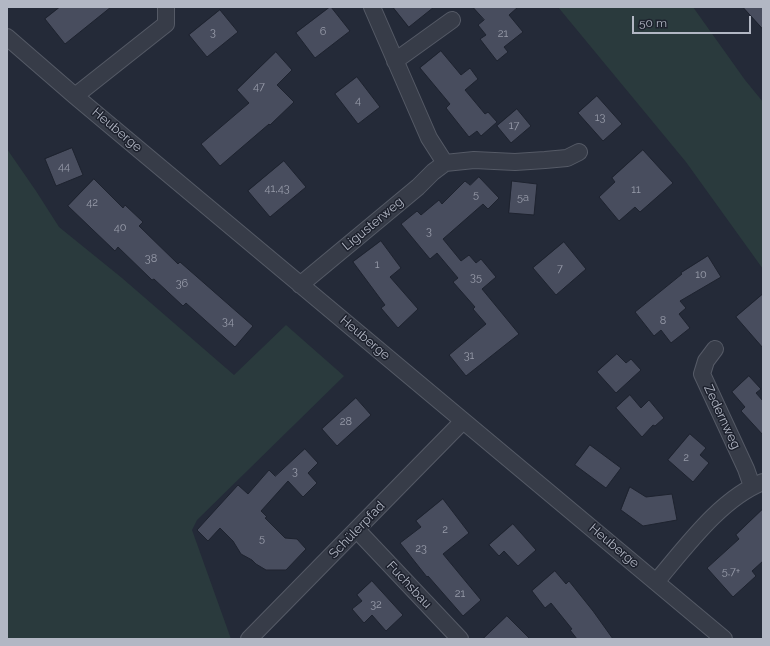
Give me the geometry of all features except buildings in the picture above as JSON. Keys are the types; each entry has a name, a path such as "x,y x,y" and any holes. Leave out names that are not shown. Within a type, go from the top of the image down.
{"street":[{"path":"75,96 166,24 166,7"},
{"path":"372,7 429,138 445,163 474,160 515,162 552,160 567,158 579,152"},
{"path":"395,61 452,20"},
{"name":"Heuberge","path":"7,37 300,285 724,639"},
{"name":"Ligusterweg","path":"300,285 445,163"},
{"name":"Zedernweg","path":"656,582 710,521 733,498 758,484 746,469 702,374 706,361 715,349"},
{"name":"Schülerpfad","path":"249,639 463,420"},
{"name":"Fuchsbau","path":"357,530 460,639"}],"shaded area":[{"path":"558,7 693,7 745,80 763,102 763,269 686,162"},
{"path":"7,149 59,227 122,278 234,375 286,325 344,376 197,520 192,530 231,639 7,639"}]}
